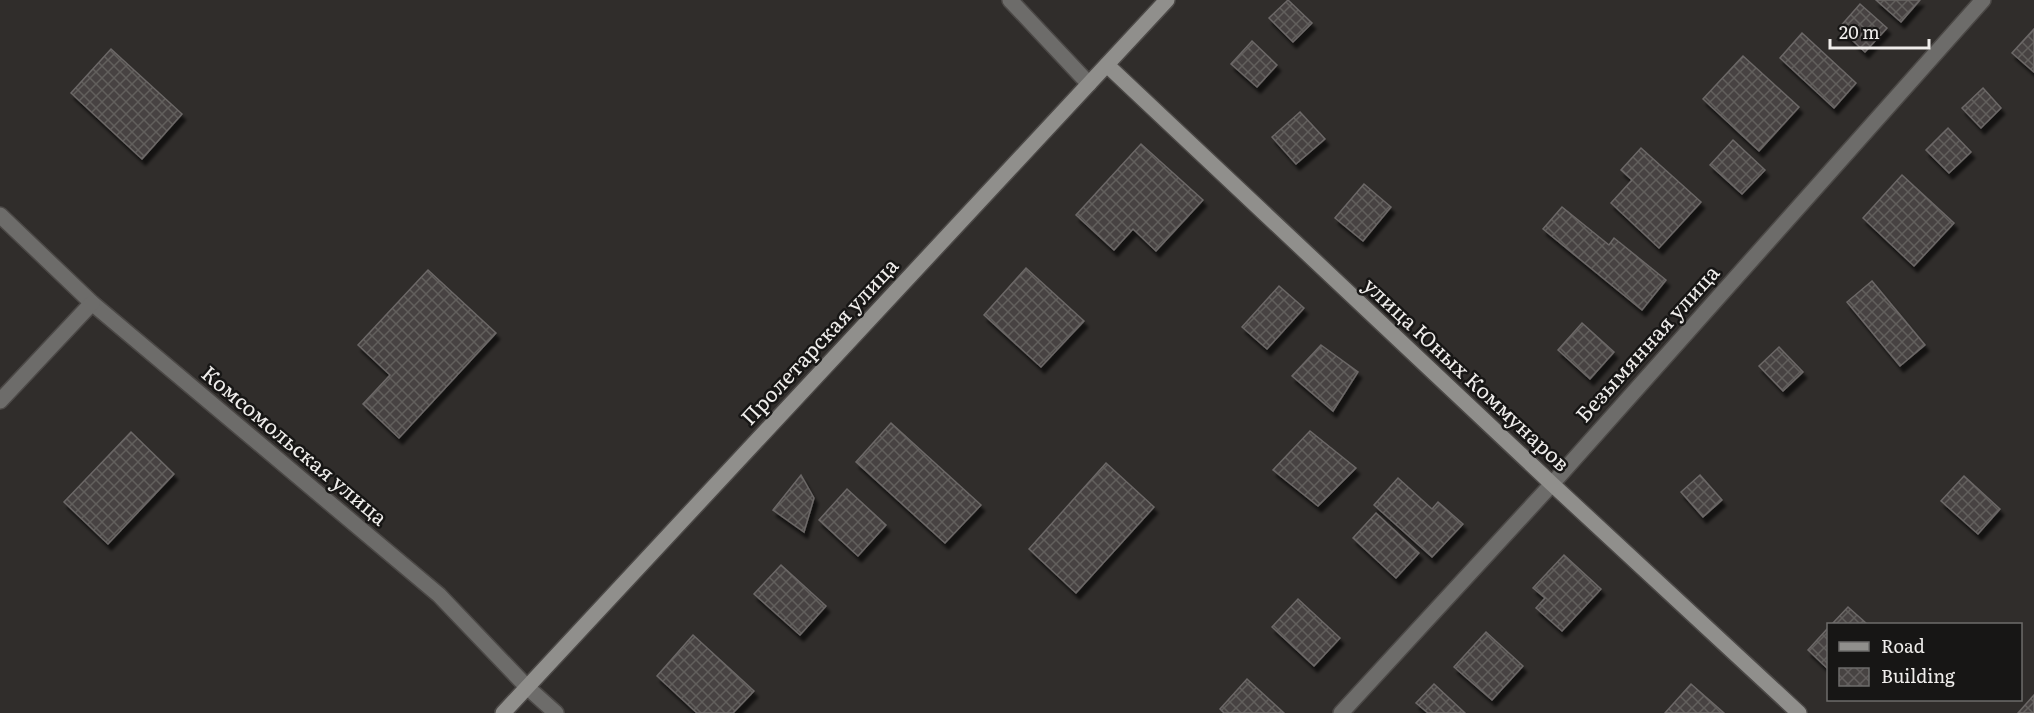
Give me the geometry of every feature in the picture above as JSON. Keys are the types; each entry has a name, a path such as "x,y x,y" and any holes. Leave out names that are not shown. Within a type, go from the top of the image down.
{"street":[{"path":"1010,0 1089,84"},
{"name":"Пролетарская улица","path":"503,713 1167,0"},
{"name":"Безымянная улица","path":"1341,713 1552,484 1983,0"},
{"name":"улица Юных Коммунаров","path":"1107,65 1799,713"},
{"name":"Комсомольская улица","path":"0,214 92,303 439,595 527,687 556,713"},
{"path":"0,400 92,303"}],"building":[{"path":"1288,0 1312,23 1293,42 1269,18"},
{"path":"1876,0 1920,0 1901,22"},
{"path":"1860,4 1887,28 1865,52 1839,28"},
{"path":"2034,29 2034,72 2012,53"},
{"path":"1802,33 1856,83 1834,108 1780,58"},
{"path":"1252,41 1277,65 1257,87 1231,64"},
{"path":"111,49 182,114 142,159 71,93"},
{"path":"1743,56 1799,107 1759,151 1703,99"},
{"path":"1983,88 2001,108 1981,128 1962,108"},
{"path":"1300,112 1325,139 1296,164 1272,137"},
{"path":"1948,128 1971,152 1949,173 1926,150"},
{"path":"1733,140 1765,170 1742,194 1710,165"},
{"path":"1141,144 1203,200 1156,251 1133,229 1114,250 1076,215"},
{"path":"1641,148 1701,202 1659,248 1611,203 1632,180 1621,170"},
{"path":"1902,175 1954,223 1914,266 1863,218"},
{"path":"1364,184 1391,207 1363,241 1335,218"},
{"path":"1562,207 1609,245 1614,238 1666,280 1642,310 1543,229"},
{"path":"1026,268 1084,321 1041,367 984,315"},
{"path":"428,270 496,333 399,438 363,404 390,375 358,345"},
{"path":"1872,281 1925,345 1900,366 1847,302"},
{"path":"1279,286 1304,308 1267,349 1242,327"},
{"path":"1582,323 1614,352 1590,379 1558,350"},
{"path":"1321,345 1358,372 1333,411 1292,376"},
{"path":"1779,347 1803,372 1783,391 1759,366"},
{"path":"891,423 981,505 945,543 856,462"},
{"path":"1310,431 1356,468 1318,506 1273,470"},
{"path":"131,432 174,474 108,544 64,502"},
{"path":"1106,463 1154,507 1076,593 1029,549"},
{"path":"801,475 814,498 804,532 773,510"},
{"path":"1700,475 1722,500 1703,517 1681,492"},
{"path":"1964,476 2000,509 1978,534 1941,501"},
{"path":"1398,478 1432,509 1438,502 1463,524 1432,557 1374,505"},
{"path":"847,489 886,525 858,556 819,520"},
{"path":"1376,513 1419,553 1396,578 1353,538"},
{"path":"1564,555 1601,589 1562,631 1536,608 1545,598 1533,588"},
{"path":"781,565 826,606 800,635 754,594"},
{"path":"1298,599 1340,638 1314,666 1272,627"},
{"path":"1848,607 1866,623 1833,623"},
{"path":"1827,629 1827,668 1808,650"},
{"path":"1486,632 1523,666 1492,700 1454,667"},
{"path":"693,635 754,691 733,713 697,713 657,676"},
{"path":"1247,679 1284,713 1224,713 1220,709"},
{"path":"1434,684 1465,713 1428,713 1416,703"},
{"path":"1691,684 1724,713 1665,713"},
{"path":"2034,695 2034,713 2018,713"}]}
